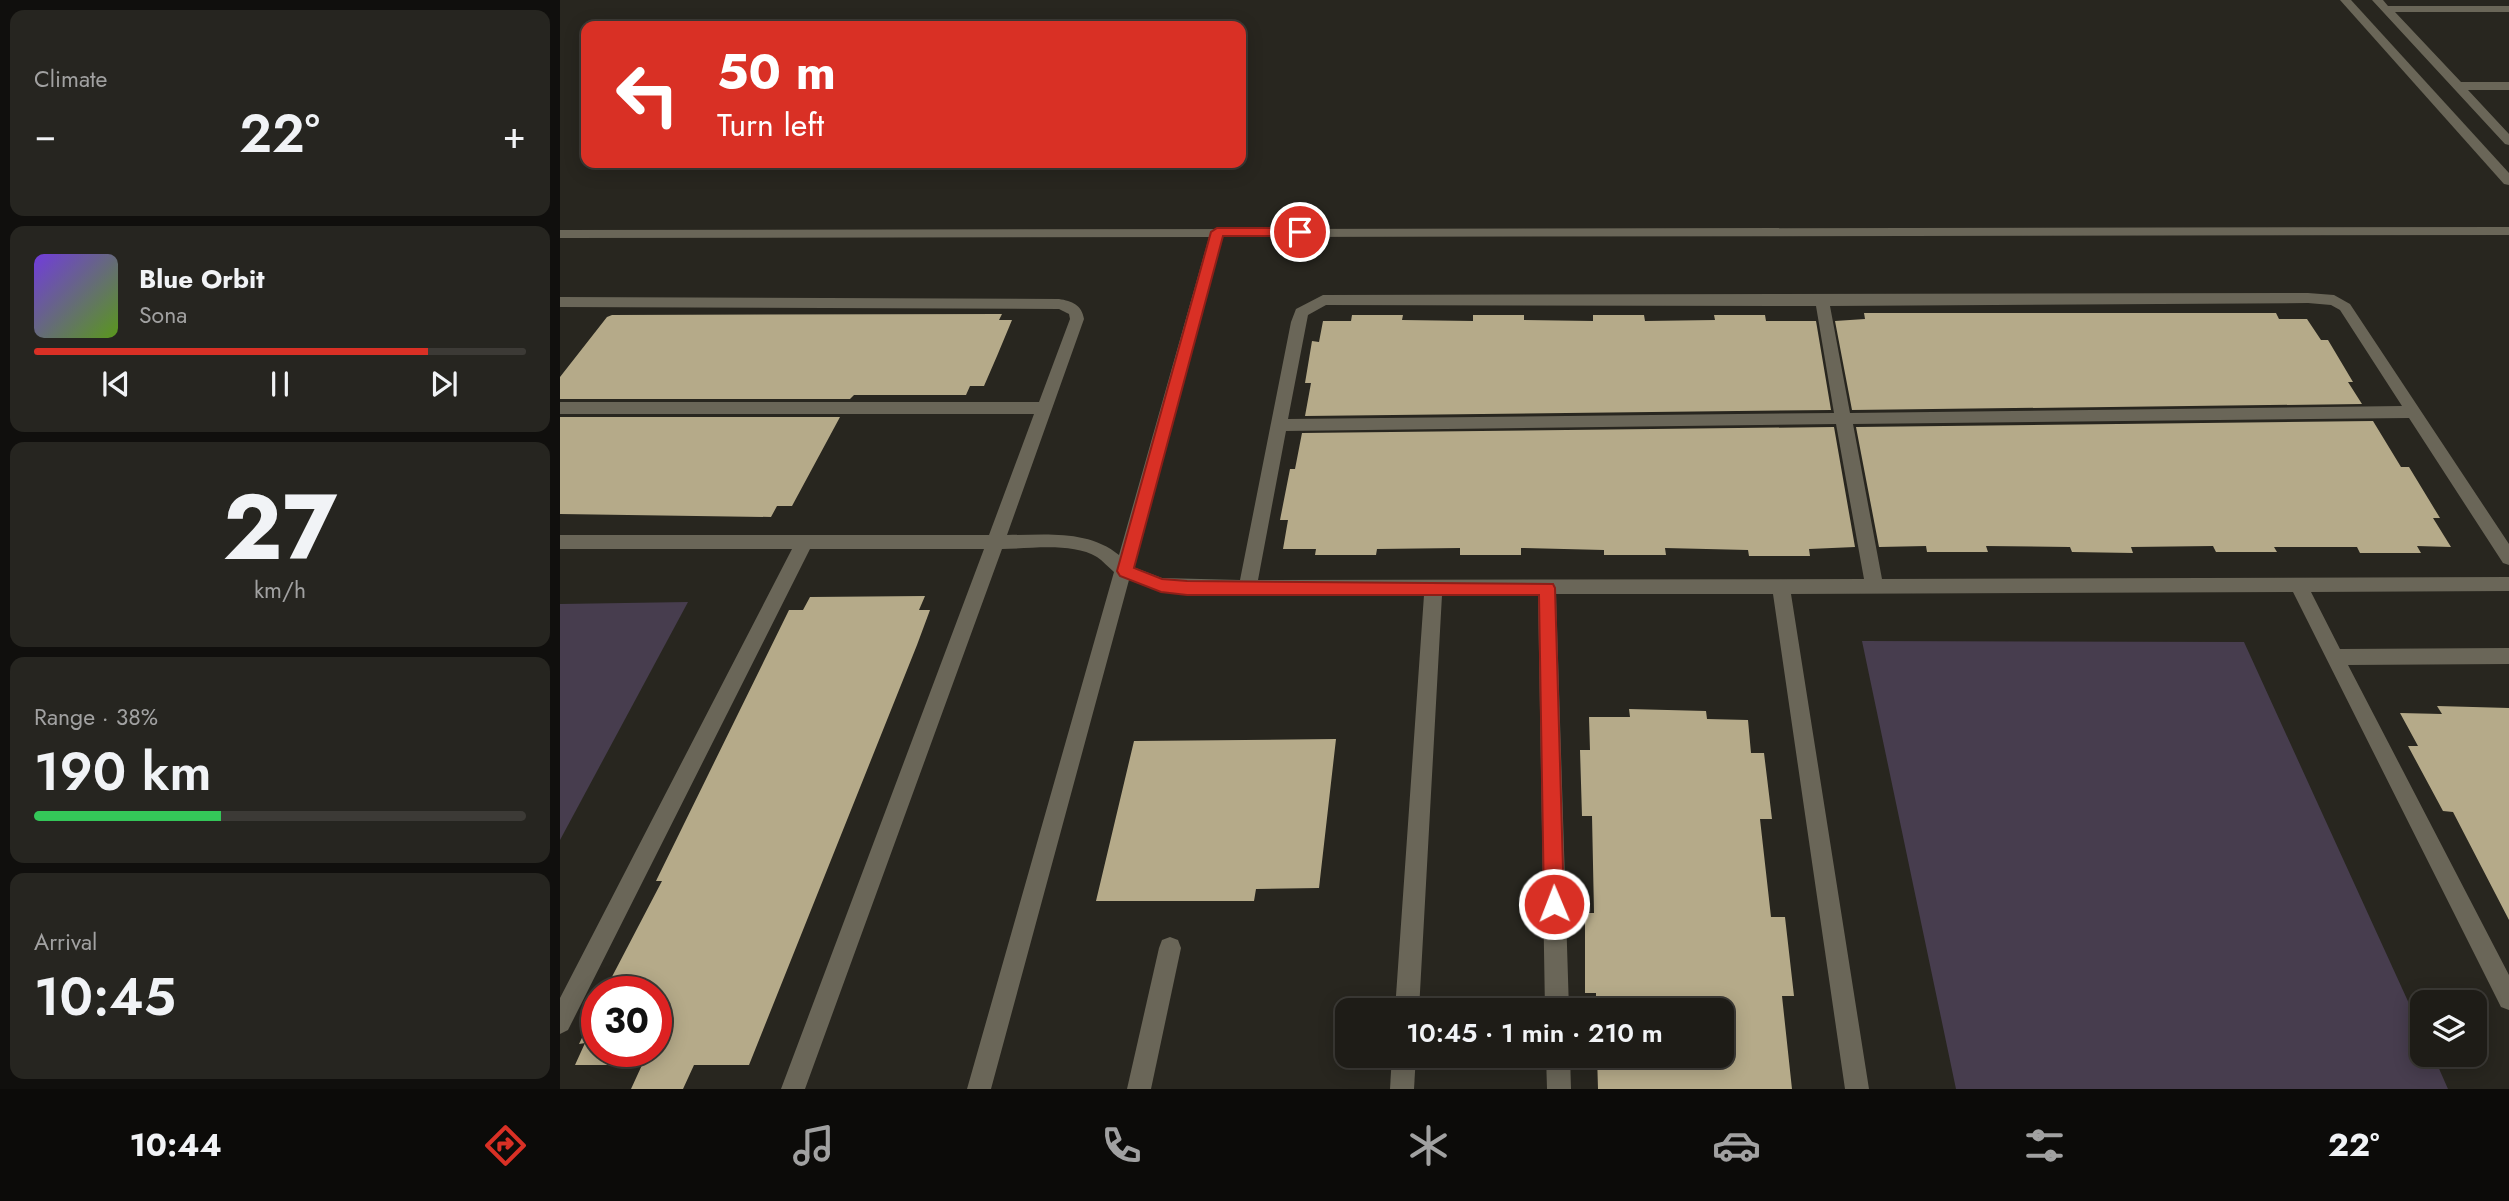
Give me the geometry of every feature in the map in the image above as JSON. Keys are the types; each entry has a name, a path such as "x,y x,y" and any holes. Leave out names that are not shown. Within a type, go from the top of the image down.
{"street":[{"path":"2345,0 2509,181"},
{"path":"2381,5 2509,9"},
{"path":"2381,5 2509,141"},
{"path":"2457,86 2509,86"},
{"path":"560,234 2509,231"},
{"path":"979,1089 1217,232"},
{"path":"1248,588 1301,312 1323,300 2334,300 2345,307 2411,412 2509,558"},
{"path":"1822,301 1874,586"},
{"path":"560,302 925,302 1068,306 1076,312 1077,319 993,542 958,648 793,1089"},
{"path":"560,408 1044,408"},
{"path":"1279,425 2411,412"},
{"path":"560,542 1064,542 1103,552 1125,571 1161,585 1248,588 2509,584"},
{"path":"560,1022 804,542"},
{"path":"2298,585 2509,999"},
{"path":"1781,587 1857,1089"},
{"path":"1408,998 1433,588"},
{"path":"1547,588 1557,998"},
{"path":"2334,657 2509,656"},
{"path":"1139,1089 1170,948"},
{"path":"1402,1089 1403,1068"},
{"path":"1558,1068 1559,1089"}],"shaded area":[{"path":"688,602 560,840 560,604"},
{"path":"1862,641 2244,642 2410,1006 2410,1067 2438,1067 2448,1089 1956,1089"}],"building":[{"path":"1864,313 2276,313 2279,319 2307,319 2321,340 2328,340 2353,382 2348,382 2362,404 1852,410 1835,321 1865,319"},
{"path":"1002,314 999,320 1012,320 984,386 970,386 966,395 854,395 850,399 560,399 560,377 607,317 612,315"},
{"path":"1352,315 1403,315 1402,320 1473,321 1473,315 1524,315 1524,320 1593,321 1593,315 1644,315 1645,321 1715,320 1714,315 1765,315 1766,321 1816,321 1831,410 1305,416 1311,383 1305,383 1312,341 1319,342 1323,321 1351,321"},
{"path":"560,417 840,417 792,506 777,506 771,517 560,514"},
{"path":"2373,421 2401,467 2409,467 2440,518 2433,518 2451,547 2417,546 2421,553 2360,553 2357,547 2274,547 2277,552 2216,552 2213,546 2131,547 2133,553 2072,552 2070,547 1986,546 1988,552 1927,552 1926,546 1879,547 1856,427"},
{"path":"1834,427 1855,547 1809,549 1810,556 1749,556 1748,550 1665,548 1666,555 1604,555 1604,550 1521,548 1521,555 1460,555 1460,548 1377,549 1376,555 1315,555 1316,549 1283,549 1288,520 1280,520 1290,469 1295,469 1302,433"},
{"path":"925,596 919,610 930,610 749,1065 694,1065 683,1089 631,1089 641,1067 672,1067 672,976 612,976 662,881 656,881 789,610 803,610 810,597"},
{"path":"2437,706 2509,708 2509,920 2453,812 2443,811 2408,746 2418,746 2400,713 2442,714"},
{"path":"1629,709 1706,711 1707,719 1748,720 1751,753 1764,753 1772,819 1760,819 1771,917 1785,917 1794,996 1782,996 1792,1089 1598,1089 1597,1068 1734,1068 1734,998 1596,998 1596,993 1585,993 1585,913 1594,913 1592,816 1582,816 1580,750 1590,750 1589,717 1630,717"},
{"path":"1336,739 1319,888 1256,889 1254,901 1096,901 1134,741"},
{"path":"581,1052 581,1065 575,1065"}],"route":[{"path":"1300,232 1217,232 1125,571 1161,585 1187,588 1547,588 1554,904"}]}
